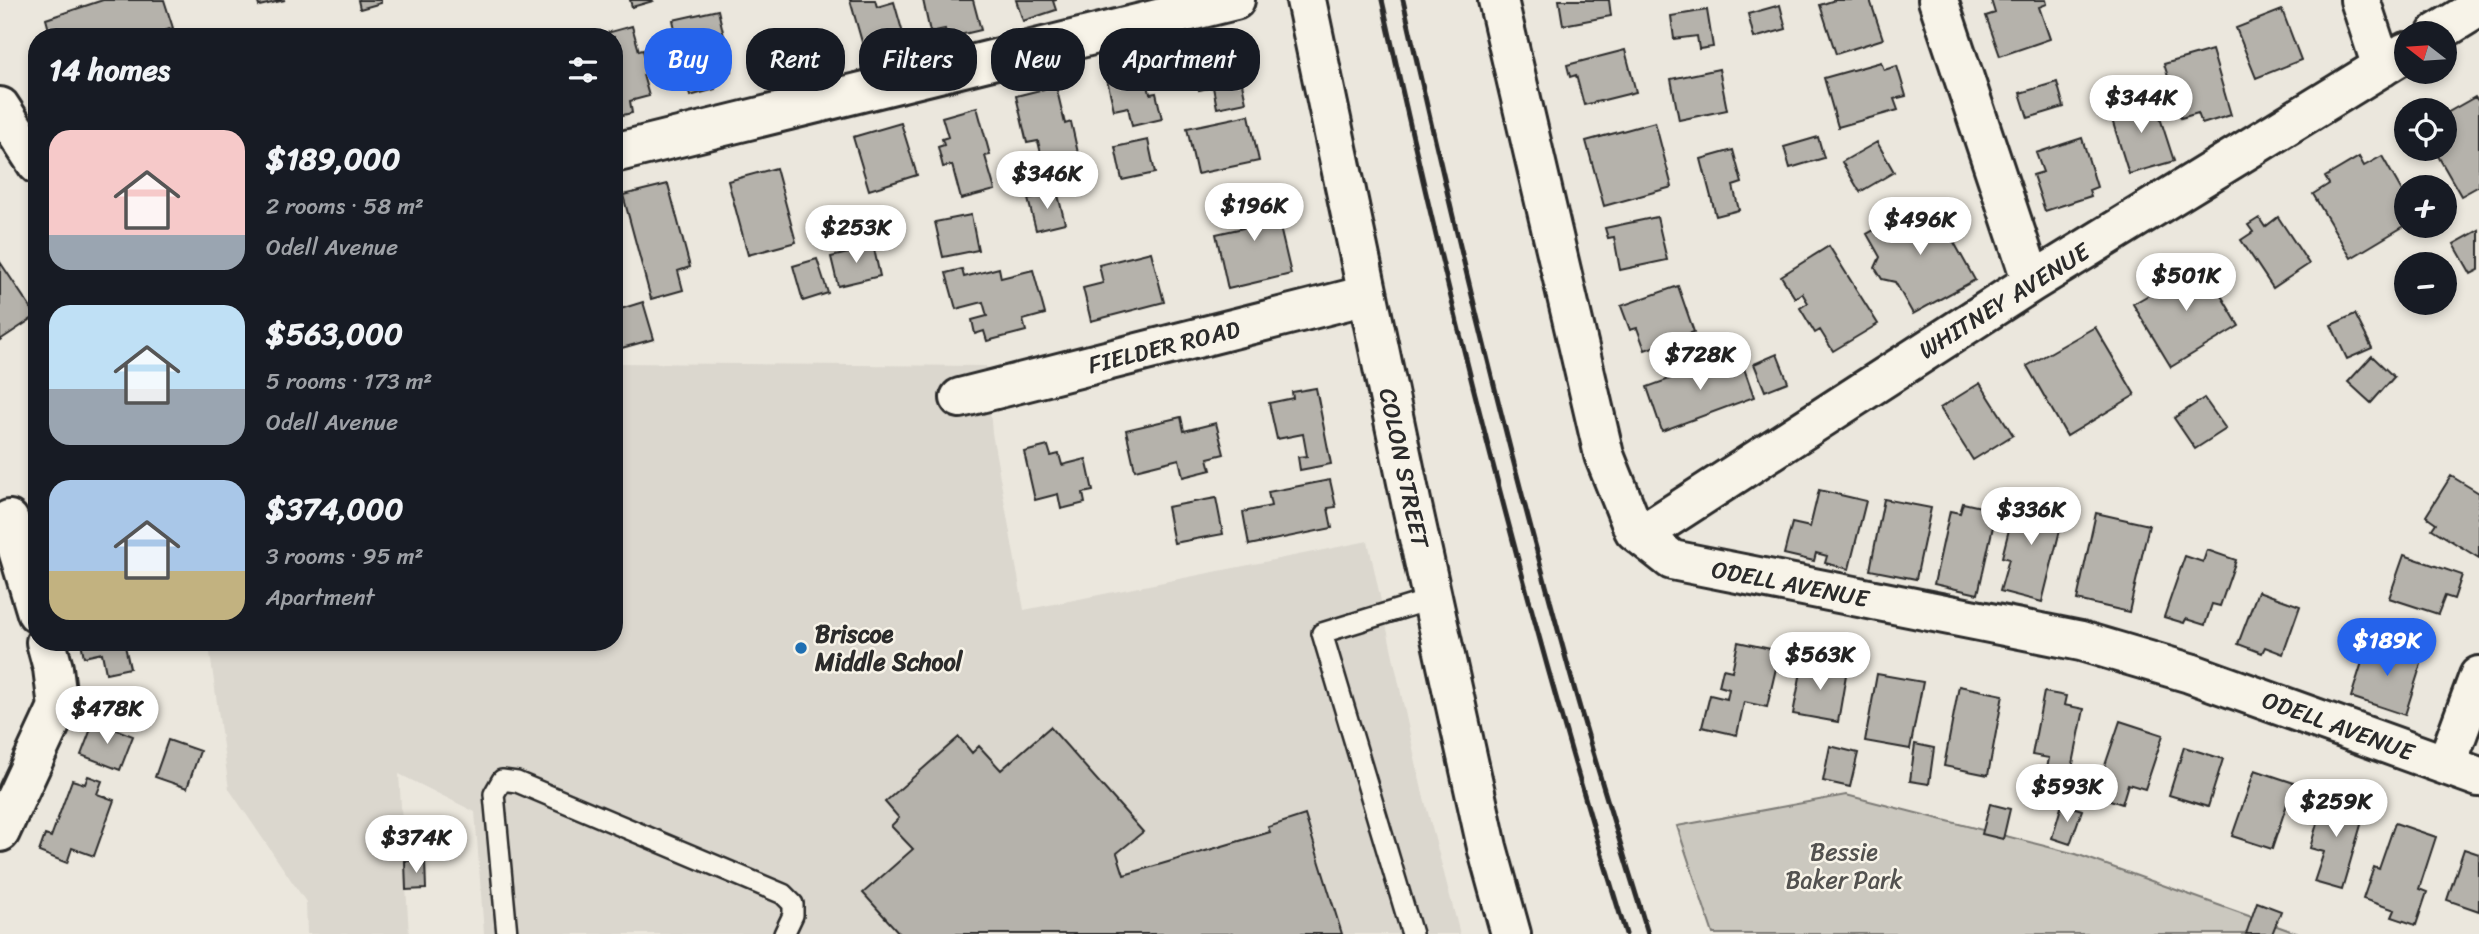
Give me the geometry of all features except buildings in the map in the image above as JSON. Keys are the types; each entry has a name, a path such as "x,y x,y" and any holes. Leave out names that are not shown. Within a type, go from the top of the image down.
{"street":[{"path":"623,151 1235,0"},
{"name":"COLON STREET","path":"1306,0 1432,599 1488,847 1511,934"},
{"name":"ODELL AVENUE","path":"1498,0 1604,455 1634,530 1672,560 2081,641 2190,673 2462,771"},
{"path":"1938,0 2032,282"},
{"path":"2360,0 2394,59"},
{"path":"2456,21 2479,7"},
{"name":"WHITNEY AVENUE","path":"1641,535 2032,282 2394,59"},
{"path":"0,107 28,150"},
{"name":"FIELDER ROAD","path":"960,398 1367,295"},
{"path":"9,520 28,583"},
{"path":"0,832 58,707 48,651"},
{"path":"2462,771 2479,676"}],"lane":[{"path":"1412,934 1322,633 1432,599"},
{"path":"507,934 494,794 502,780 517,782 783,894 793,904 793,915 784,934"}],"shaded area":[{"name":"Briscoe Middle School","path":"623,363 986,366 992,433 1024,610 1368,541 1422,790 1460,934 484,934 475,812 399,774 409,934 307,934 306,902 229,789 210,653 623,651"}],"green space":[{"name":"Bessie Baker Park","path":"1846,795 2076,854 2299,934 1713,934 1677,826"}],"railway":[{"path":"1382,0 1494,470 1558,703 1626,934"},
{"path":"1403,0 1502,417 1578,700 1648,934"}],"place":[{"name":"Briscoe Middle School","path":"801,648"}]}
